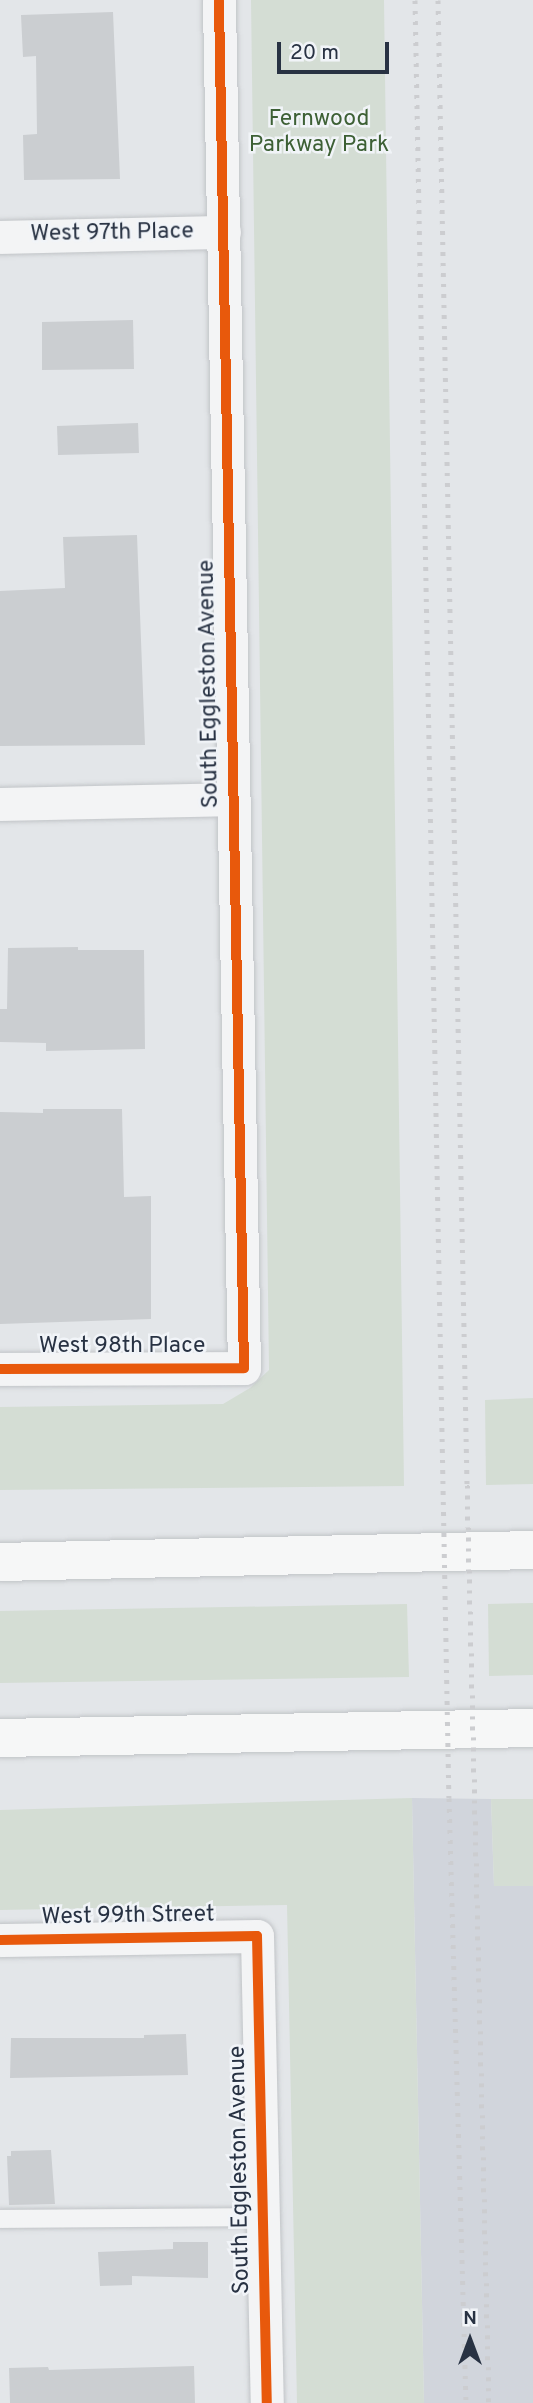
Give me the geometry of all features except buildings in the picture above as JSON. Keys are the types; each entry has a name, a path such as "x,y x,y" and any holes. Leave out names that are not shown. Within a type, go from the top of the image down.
{"highway":[{"path":"0,1562 533,1550"},
{"path":"0,1738 533,1728"}],"street":[{"name":"South Eggleston Avenue","path":"219,0 244,1368"},
{"name":"West 97th Place","path":"0,237 224,232"},
{"path":"0,804 233,799"},
{"name":"West 98th Place","path":"0,1369 244,1368"},
{"name":"South Eggleston Avenue","path":"257,1936 267,2403"},
{"name":"West 99th Street","path":"0,1940 257,1936"}],"lane":[{"path":"0,2219 263,2217"}],"shaded area":[{"path":"412,1798 491,1799 494,1886 533,1886 533,2403 424,2403"}],"green space":[{"name":"Fernwood Parkway Park","path":"251,0 384,0 404,1486 0,1490 0,1407 223,1404 250,1388 269,1370"},
{"path":"533,1398 533,1484 486,1485 485,1400"},
{"path":"533,1603 533,1675 489,1676 488,1604"},
{"path":"407,1604 409,1677 0,1683 0,1611"},
{"path":"412,1798 424,2403 297,2403 287,1905 0,1910 0,1810"},
{"path":"491,1799 533,1799 533,1886 494,1886"}],"railway":[{"path":"415,0 449,1798 466,2403"},
{"path":"438,0 467,1485 489,2403"}],"cycle path":[{"path":"0,1369 244,1368 219,0"},
{"path":"0,1940 257,1936 267,2403"}]}
